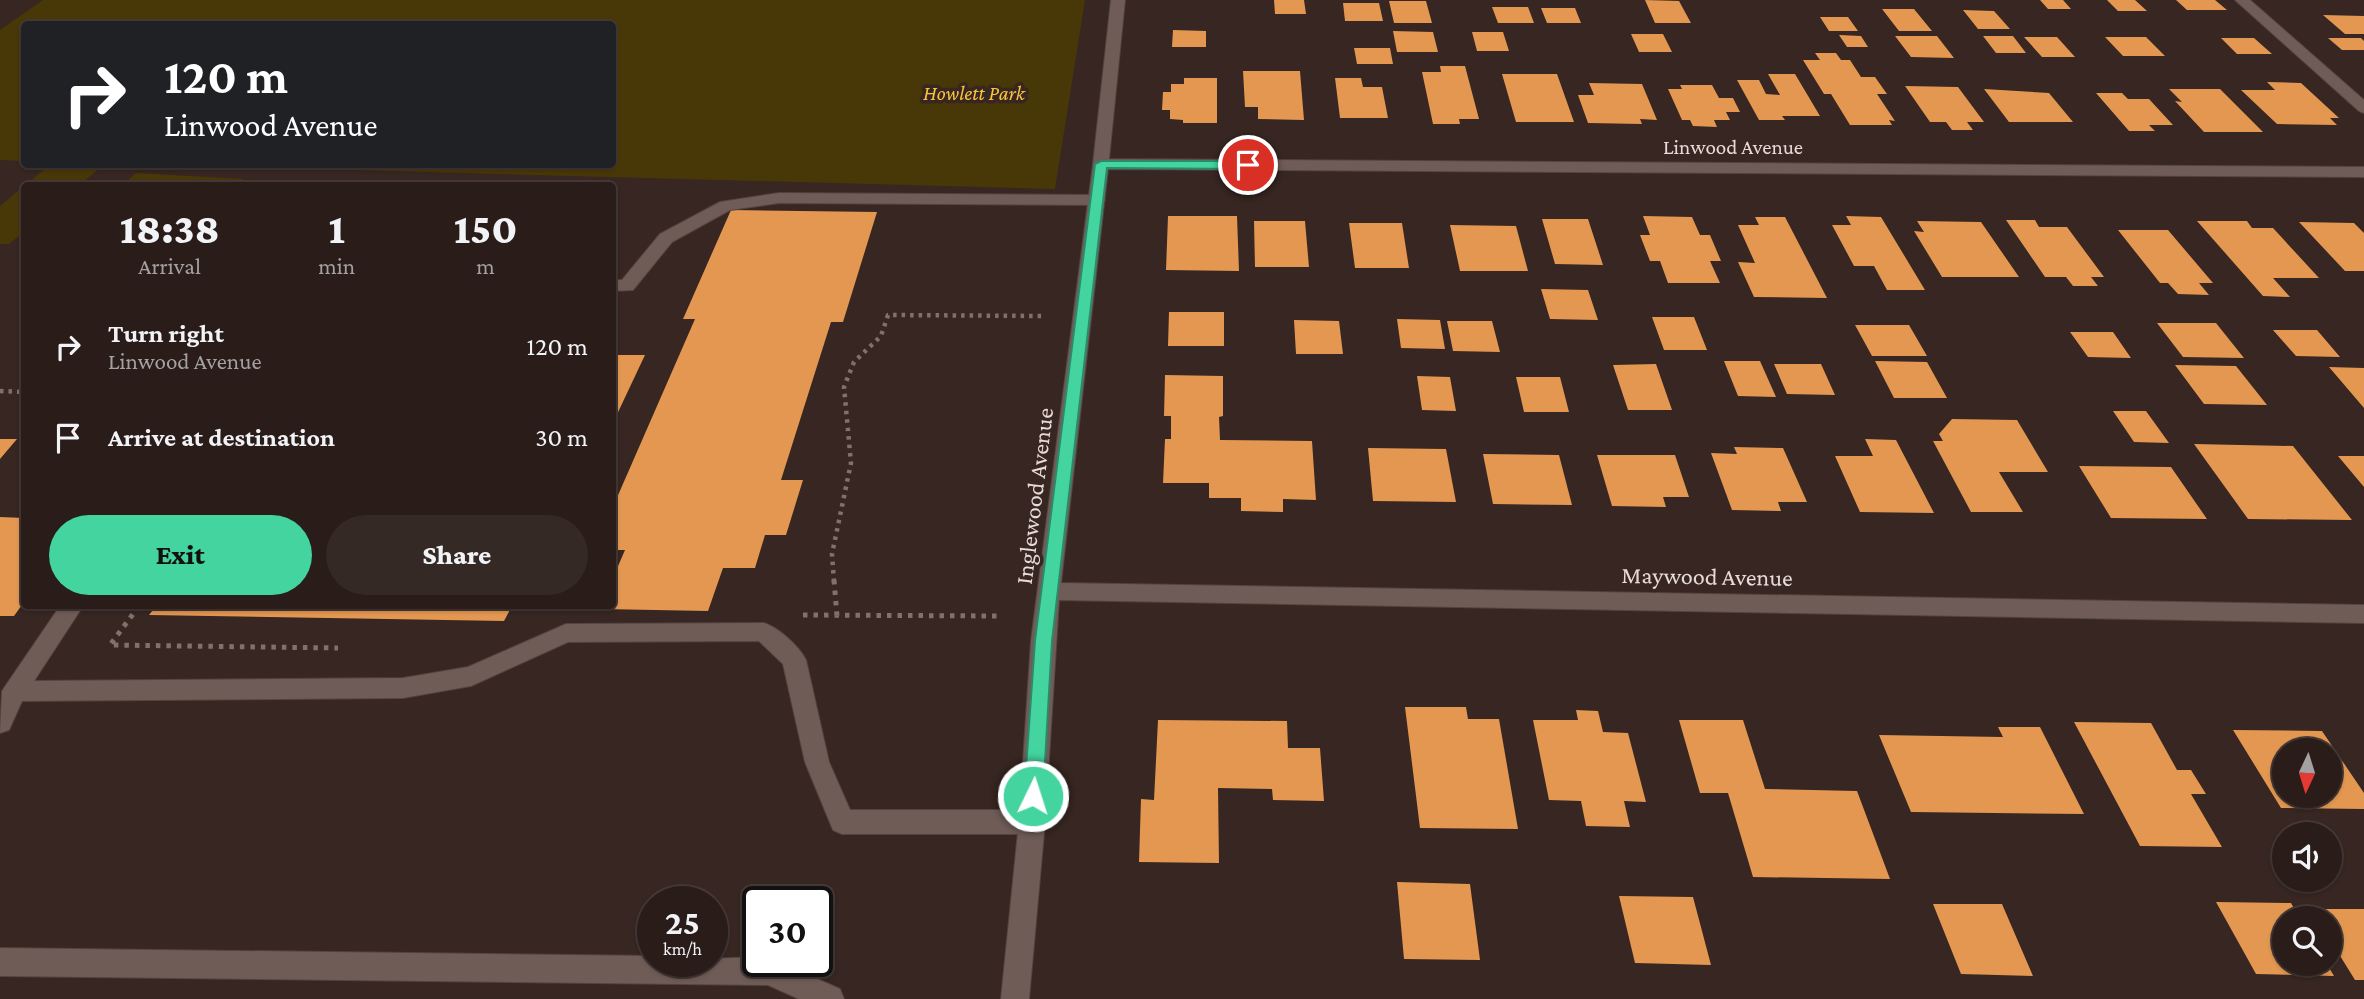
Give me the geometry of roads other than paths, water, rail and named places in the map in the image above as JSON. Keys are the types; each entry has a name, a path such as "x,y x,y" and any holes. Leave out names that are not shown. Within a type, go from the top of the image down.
{"street":[{"name":"Inglewood Avenue","path":"1015,999 1032,822 1049,591 1097,200 1118,0"},
{"path":"2242,0 2364,108"},
{"name":"Linwood Avenue","path":"1101,164 2364,172"},
{"path":"620,286 666,238 726,206 779,198 1097,200"},
{"name":"Maywood Avenue","path":"1049,591 2364,614"},
{"path":"0,723 14,691 70,609"},
{"path":"14,691 403,688 471,676 566,633 764,632 794,660 817,762 842,822 1032,822"},
{"path":"0,962 769,971 830,999"}],"park label":[{"name":"Howlett Park","path":"974,93"}]}
